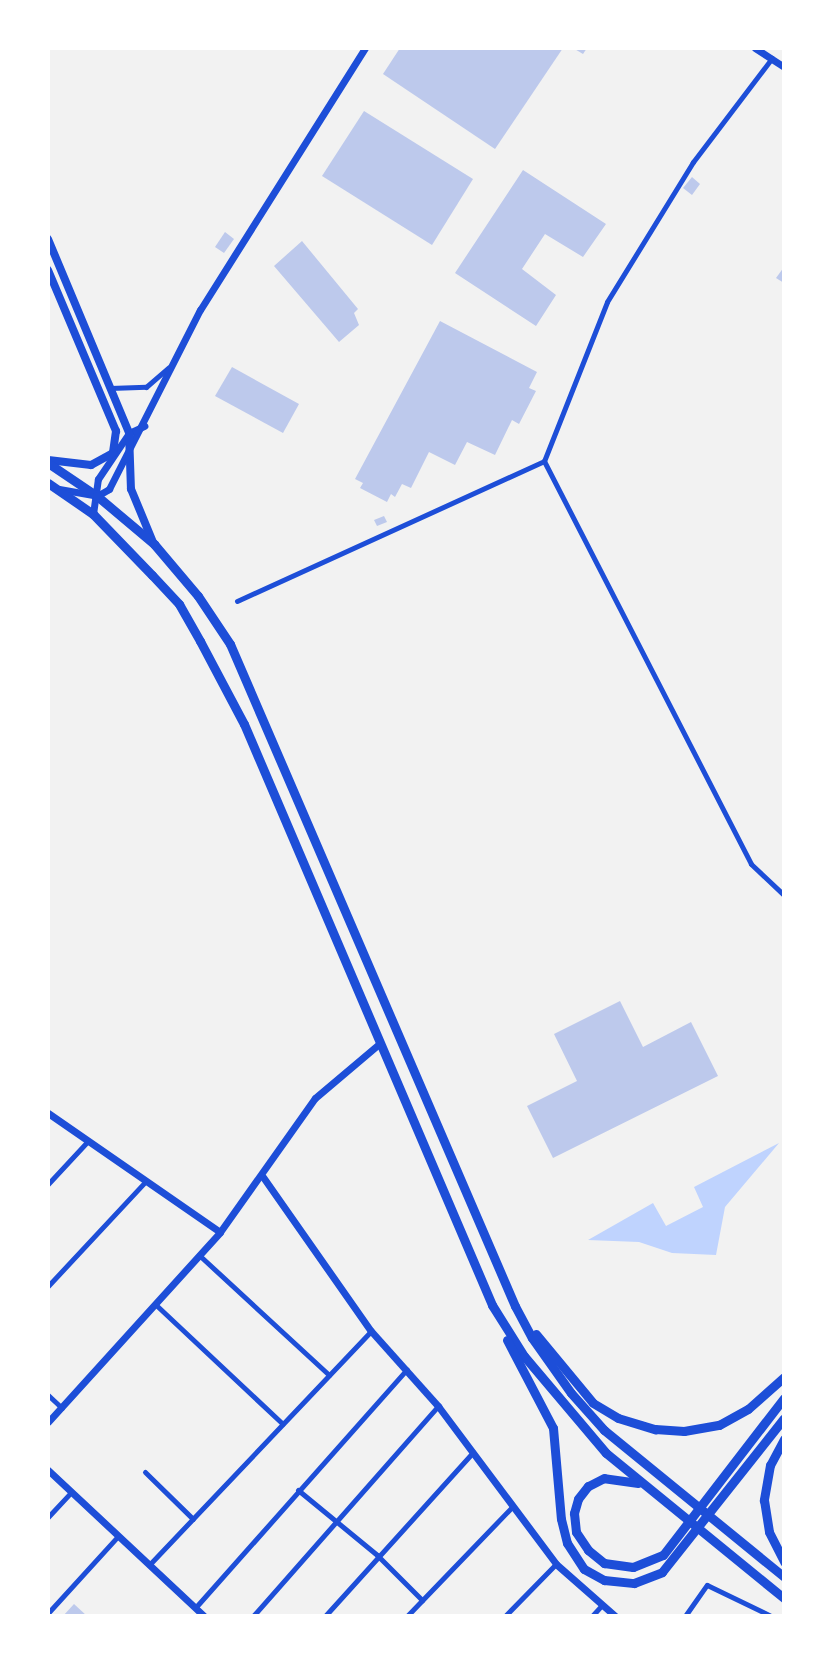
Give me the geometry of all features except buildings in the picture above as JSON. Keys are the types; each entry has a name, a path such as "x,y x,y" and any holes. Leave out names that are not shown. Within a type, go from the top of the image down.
{"highway":[{"path":"48,462 97,496 154,544 198,596 230,644 515,1306 561,1379 604,1430 784,1577"},
{"path":"48,483 93,514 179,604 244,724 492,1305 553,1428 561,1519 574,1558 596,1577 625,1584 649,1580 673,1560 784,1418"},
{"path":"492,1305 524,1356 575,1421 645,1486 784,1598"},
{"path":"515,1306 593,1403 618,1418 644,1427 684,1431 719,1425 748,1409 784,1377"},
{"path":"645,1486 615,1477 592,1483 578,1499 574,1526 593,1555 612,1565 633,1567 663,1555 781,1402"},
{"path":"784,1439 770,1465 764,1500 769,1532 784,1562"}],"main road":[{"path":"48,239 129,433 131,489 154,544"},
{"path":"48,270 116,431 113,453 91,465 48,462"}],"street":[{"path":"59,489 97,496 109,489 144,426 169,367 260,212 365,48"},
{"path":"755,48 784,67"},
{"path":"237,601 544,461 607,302 693,162 772,58"},
{"path":"110,387 146,387 169,367"},
{"path":"93,514 97,496 95,483 113,453 129,433 144,426"},
{"path":"116,431 129,433"},
{"path":"544,461 751,864 784,895"},
{"path":"48,1422 220,1232 262,1177 315,1098 380,1043"},
{"path":"48,1113 220,1232"},
{"path":"48,1184 88,1141"},
{"path":"262,1177 371,1331 408,1368 556,1564 615,1616"},
{"path":"48,1286 145,1182"},
{"path":"199,1254 329,1375"},
{"path":"155,1304 283,1424"},
{"path":"149,1564 371,1331"},
{"path":"195,1608 408,1368"},
{"path":"48,1395 62,1408"},
{"path":"253,1616 438,1406"},
{"path":"325,1616 377,1555 473,1452"},
{"path":"48,1470 204,1616"},
{"path":"145,1472 193,1519"},
{"path":"298,1490 334,1522 377,1555 422,1600"},
{"path":"48,1516 71,1492"},
{"path":"407,1616 513,1506"},
{"path":"48,1613 118,1536"},
{"path":"505,1616 556,1564"},
{"path":"685,1616 707,1585 771,1616"},
{"path":"592,1616 602,1605"}],"water":[{"path":"779,1143 725,1207 716,1255 672,1253 639,1242 588,1240 653,1203 666,1226 703,1207 694,1187"}]}
